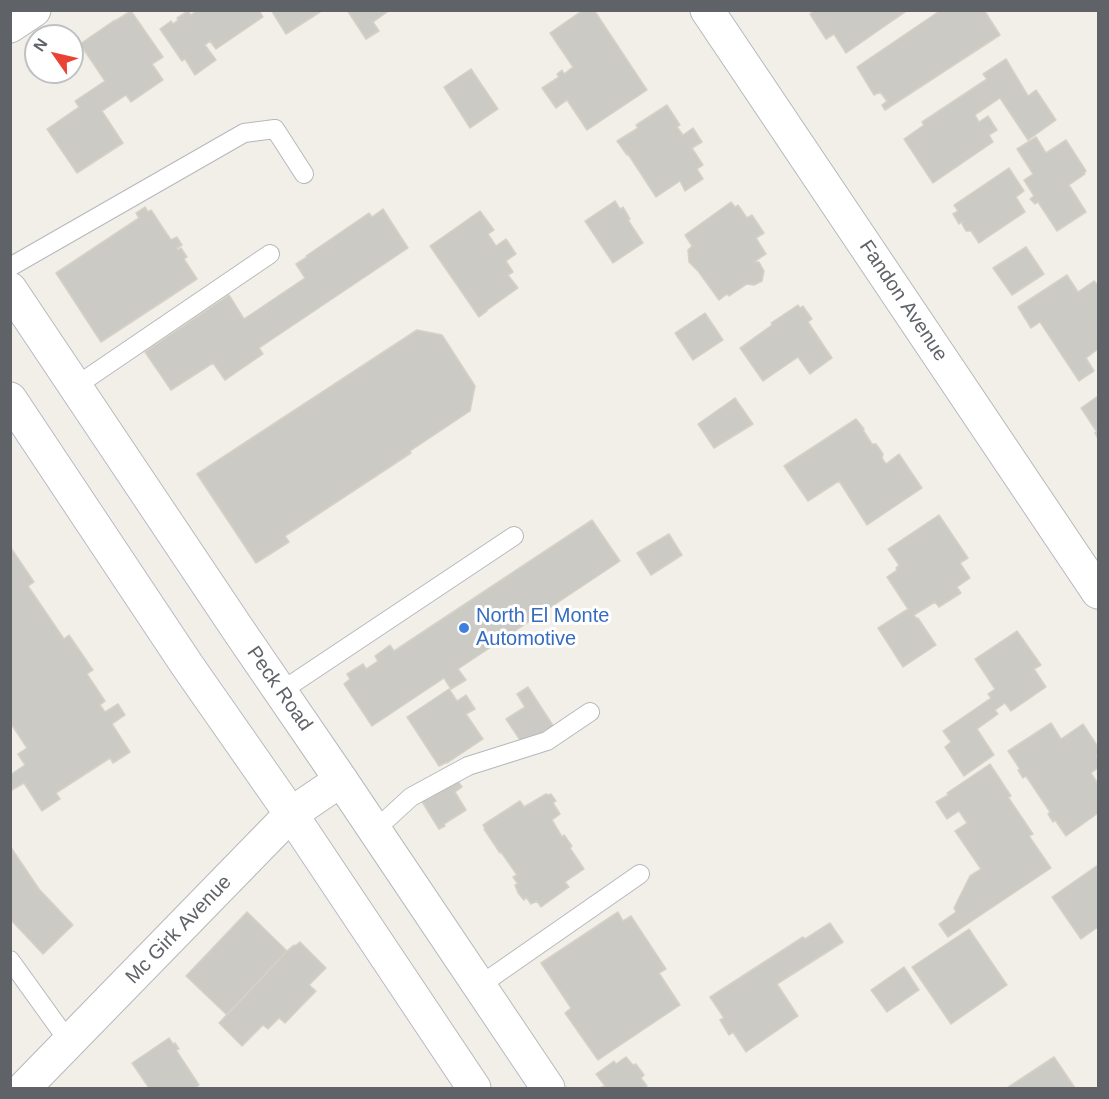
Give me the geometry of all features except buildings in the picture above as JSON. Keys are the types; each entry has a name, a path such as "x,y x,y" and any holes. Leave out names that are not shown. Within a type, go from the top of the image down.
{"main road":[{"path":"10,26 34,10"},
{"name":"Fandon Avenue","path":"707,10 1098,592"},
{"name":"Peck Road","path":"10,289 548,1089"},
{"path":"10,399 474,1089"},
{"name":"Mc Girk Avenue","path":"24,1089 291,814 341,780"}],"lane":[{"path":"10,267 244,133 275,129 304,174"},
{"path":"76,386 270,254"},
{"path":"280,692 514,536"},
{"path":"375,830 411,797 468,766 547,741 590,712"},
{"path":"479,986 640,874"},
{"path":"10,960 69,1042"}],"place":[{"name":"North El Monte Automotive","path":"464,628"}]}
